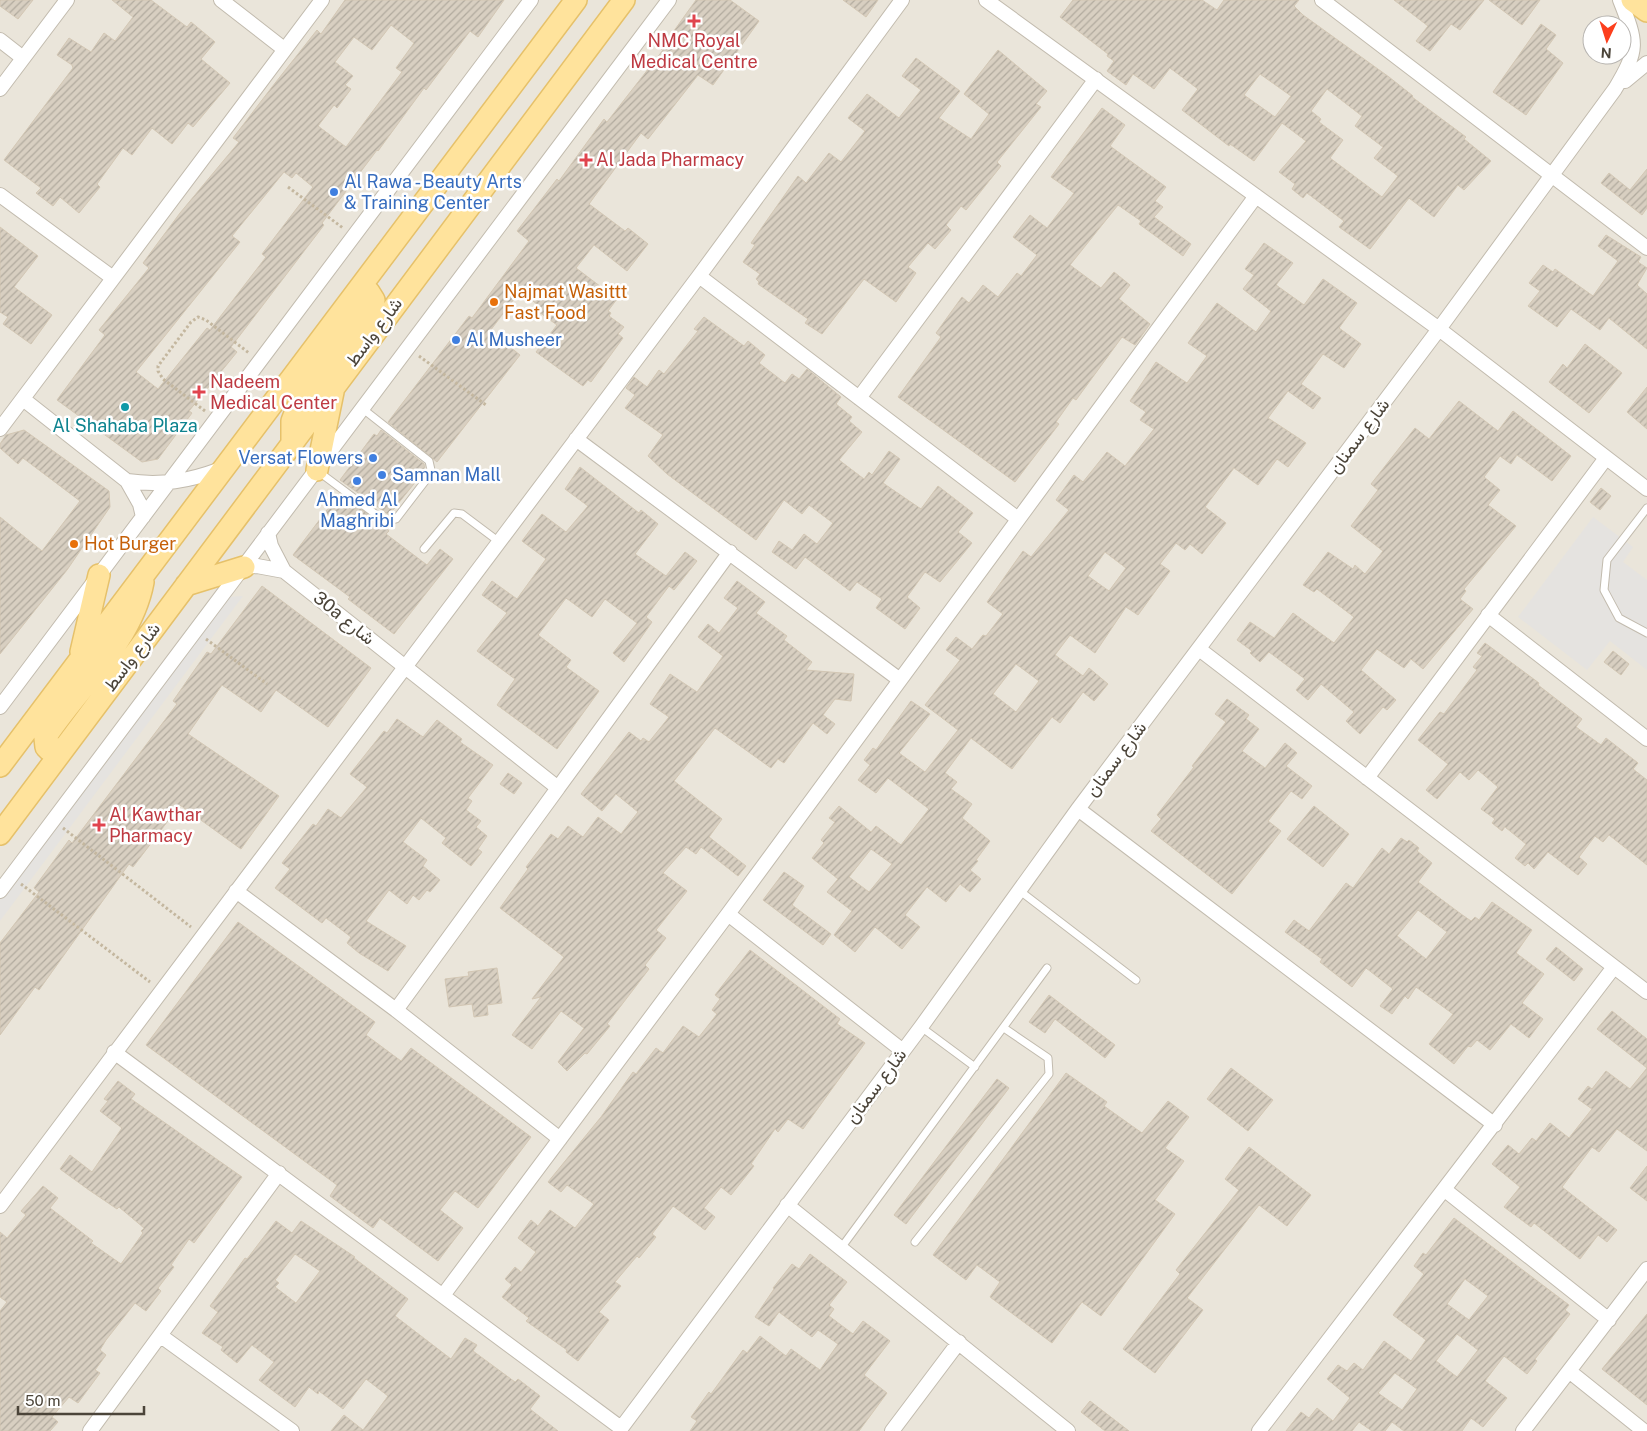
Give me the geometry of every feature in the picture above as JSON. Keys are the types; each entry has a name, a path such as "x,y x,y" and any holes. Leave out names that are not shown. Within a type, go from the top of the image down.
{"main road":[{"path":"0,766 576,0"},
{"name":"شارع واسط","path":"0,834 334,385 624,0"},
{"path":"1632,0 1647,11"},
{"path":"292,442 292,421 299,403 373,304 374,300 369,292 358,290"},
{"path":"317,470 334,385"},
{"path":"186,585 244,566"},
{"path":"79,661 99,575"},
{"path":"64,748 49,750 46,747 45,738 131,622 138,605 144,575"}],"street":[{"path":"0,88 67,0"},
{"path":"221,0 284,49"},
{"path":"0,429 322,0"},
{"path":"0,707 531,0"},
{"path":"0,891 669,0"},
{"path":"0,1206 160,990 699,276 902,0"},
{"path":"986,0 1439,329 1647,489"},
{"path":"1322,0 1647,248"},
{"name":"شارع سمنان","path":"620,1429 921,1027 1078,809 1439,329 1615,90 1630,63 1634,46 1630,25 1620,0"},
{"path":"0,40 23,58"},
{"name":"شارع سمنان","path":"1615,90 1647,63"},
{"path":"859,398 1096,80"},
{"path":"0,195 113,278"},
{"path":"444,1294 728,914 1256,196"},
{"path":"699,276 1018,520"},
{"path":"22,399 127,481 140,504 143,517"},
{"path":"576,438 900,680"},
{"path":"1367,778 1606,458"},
{"path":"127,481 167,483 191,480 224,468"},
{"name":"30a شارع","path":"268,533 271,546 284,571 558,788"},
{"path":"396,1010 730,552"},
{"name":"30a شارع","path":"244,566 257,566 284,571"},
{"path":"1488,615 1647,739"},
{"path":"1199,649 1647,992"},
{"path":"1078,809 1495,1125"},
{"path":"236,891 396,1010 560,1139"},
{"path":"728,914 903,1051"},
{"path":"1259,1431 1614,967"},
{"path":"114,1052 444,1294 620,1429"},
{"path":"90,1431 279,1173"},
{"path":"1445,1190 1609,1320"},
{"path":"787,1205 1068,1431"},
{"path":"1524,1431 1647,1269"},
{"path":"161,1336 292,1431"},
{"path":"892,1431 959,1342"},
{"path":"1569,1371 1644,1431"}],"lane":[{"path":"317,470 382,519 389,521 396,518 429,476 432,470 429,461 363,408"},
{"path":"1647,508 1607,560 1604,590 1619,618 1647,633"},
{"path":"424,549 454,512 462,514 498,541"},
{"path":"1020,891 1136,980"},
{"path":"841,1248 1047,968"},
{"path":"921,1027 976,1067"},
{"path":"915,1242 1049,1074 1048,1058 1004,1028"}],"path":[{"path":"288,187 354,235"},
{"path":"215,419 163,379 158,371 158,366 191,322 198,317 206,320 260,361"},
{"path":"408,348 486,404"},
{"path":"195,631 267,684"},
{"path":"53,820 202,936"},
{"path":"11,876 160,990"}],"shaded area":[{"path":"0,0 1647,0 1647,1431 0,1431"},
{"path":"1593,517 1633,547 1623,562 1647,580 1647,670 1610,641 1587,670 1518,617"},
{"path":"243,596 0,921 0,897 226,597"}],"building":[{"path":"0,0 33,0 18,19 0,6"},
{"path":"112,0 151,0 187,27 191,22 215,42 201,59 230,83 193,127 188,123 172,144 152,128 132,155 123,148 97,184 100,187 79,213 60,197 53,206 36,193 41,188 4,160 73,68 72,65 57,55 69,38 91,52 104,33 115,41 133,17"},
{"path":"345,0 504,0 478,37 470,31 426,90 424,88 377,150 322,223 324,225 231,347 237,352 189,411 192,413 158,459 142,462 57,400 105,335 99,330 149,268 143,263 180,213 239,142 233,138 317,30 321,34","holes":["391,25 414,43 396,68 402,72 346,147 318,126 334,105 337,108 351,89 345,85 353,76 335,62 354,37 372,50","284,172 292,178 296,173 313,187 262,254 266,257 210,330 207,328 158,389 136,372 240,242 232,236"]},
{"path":"696,0 730,0 759,21 713,85 698,75 648,139 641,133 589,204 625,231 628,228 648,244 627,271 594,245 576,268 617,299 608,311 611,313 609,316 624,327 618,334 623,338 591,382 588,380 583,386 536,352 557,325 539,312 542,308 520,291 490,331 520,355 437,462 388,422 469,316 472,318 529,241 517,231 557,179 559,181 604,119 607,122 663,50 661,49"},
{"path":"843,0 878,0 866,17"},
{"path":"1073,0 1202,0 1217,10 1224,0 1299,0 1294,6 1303,15 1389,77 1412,97 1466,137 1464,139 1491,161 1464,190 1458,185 1434,217 1409,198 1370,249 1339,227 1344,221 1307,193 1303,198 1292,189 1295,184 1279,172 1306,141 1282,123 1254,161 1230,144 1229,146 1182,110 1198,89 1170,68 1154,89 1133,74 1126,85 1107,71 1114,61 1107,56 1108,54 1060,17","holes":["1260,74 1291,96 1275,117 1244,95","1327,89 1362,116 1355,126 1383,147 1374,158 1398,176 1382,197 1330,158 1343,140 1319,122 1321,119 1311,111"]},
{"path":"1394,0 1484,0 1460,30 1451,24 1430,51 1416,41 1428,26"},
{"path":"1489,0 1540,0 1522,25"},
{"path":"1541,24 1556,35 1546,49 1563,63 1526,115 1493,92"},
{"path":"998,50 1047,91 1036,104 1041,107 997,162 1001,166 966,210 961,206 946,225 951,230 935,249 928,243 908,267 916,273 896,302 864,279 822,334 805,323 808,319 758,284 759,282 756,279 760,274 743,262 755,245 751,243 798,176 806,183 829,153 841,162 865,131 848,118 867,94 899,118 921,90 902,76 916,58 960,91 939,118 971,139 989,114 964,94"},
{"path":"1102,108 1125,125 1110,146 1166,187 1155,201 1163,207 1154,217 1191,244 1183,256 1139,224 1141,221 1118,205 1070,265 1101,288 1114,272 1130,285 1119,299 1150,324 1135,345 1122,337 1076,400 1073,398 1056,422 1059,424 1015,482 898,397 941,337 936,333 962,297 969,303 983,285 998,297 1017,273 1021,276 1037,255 1013,237 1030,215 1047,228 1074,193 1051,177"},
{"path":"1647,169 1647,208 1642,215 1601,183 1609,173 1630,190"},
{"path":"0,227 38,256 14,287 52,315 31,344 3,324 8,317 0,312"},
{"path":"1606,235 1641,257 1638,262 1647,268 1637,285 1647,294 1647,349 1609,318 1600,330 1571,309 1557,327 1528,306 1540,291 1529,283 1543,265 1553,272 1555,269 1593,296 1618,261 1598,246"},
{"path":"1264,243 1293,263 1276,285 1304,305 1323,279 1357,303 1339,328 1361,344 1344,368 1323,354 1301,384 1321,398 1313,409 1288,391 1268,418 1306,443 1288,467 1277,459 1258,485 1234,468 1205,507 1226,523 1202,554 1190,544 1185,550 1176,543 1160,564 1170,571 1138,615 1126,607 1095,653 1070,635 1055,655 1083,676 1089,668 1108,684 1094,701 1083,692 1060,723 1052,717 1012,769 971,738 945,773 957,782 951,789 972,804 962,818 990,841 970,870 981,879 970,892 960,884 946,902 927,887 905,915 920,927 902,949 875,927 855,952 834,935 852,911 827,892 838,879 812,858 824,843 821,840 835,822 829,818 839,806 871,832 876,826 901,845 929,809 888,778 876,793 858,780 870,765 864,760 873,748 876,750 911,701 930,714 899,753 925,772 958,730 925,705 960,660 946,650 956,637 972,649 983,635 986,636 1003,614 987,602 1023,551 1031,557 1069,510 1056,500 1074,475 1083,482 1107,452 1125,466 1154,429 1140,420 1146,412 1130,401 1156,362 1187,383 1207,356 1188,343 1217,303 1256,332 1271,311 1243,289 1254,275 1245,269","holes":["1105,552 1126,568 1109,591 1088,576","1016,664 1039,681 1016,712 993,694","871,849 892,864 869,892 849,877"]},
{"path":"704,317 744,346 748,341 765,355 759,363 785,383 792,374 799,379 807,369 841,397 836,404 852,417 849,421 862,432 839,460 864,479 869,472 872,475 889,451 900,459 883,483 921,509 938,486 973,513 958,532 972,543 940,582 925,572 907,597 920,608 905,629 876,608 882,599 857,582 850,591 805,557 796,569 772,552 779,541 792,550 804,534 817,544 833,523 809,505 802,514 784,500 756,540 667,474 648,456 663,435 625,408 635,395 626,388 634,377 647,387 659,370 664,374 698,331 694,329"},
{"path":"1585,344 1622,373 1589,413 1549,382 1563,364 1567,368"},
{"path":"1647,387 1647,429 1627,412"},
{"path":"1459,401 1498,431 1513,411 1571,456 1552,481 1517,455 1511,464 1500,456 1484,477 1500,490 1488,505 1516,526 1464,589 1466,591 1460,599 1473,609 1423,669 1411,659 1404,668 1377,649 1361,670 1396,700 1387,710 1383,707 1360,734 1346,721 1354,712 1321,684 1308,700 1296,690 1305,679 1269,652 1260,662 1250,653 1252,651 1237,640 1250,622 1274,638 1293,613 1334,643 1354,617 1317,589 1314,592 1303,585 1328,552 1353,569 1355,565 1365,574 1383,551 1351,526 1378,490 1371,484 1415,428 1429,439"},
{"path":"24,430 109,491 110,507 67,570 0,654 0,517 42,551 80,501 23,458 18,464 0,448 0,444 6,435"},
{"name":"Samnan Mall","path":"381,430 424,464 425,470 389,515 340,480 374,434 377,436"},
{"path":"580,467 639,513 641,510 658,524 635,554 666,576 685,552 697,561 674,590 669,586 646,617 652,622 624,662 613,653 637,623 605,599 592,617 566,598 538,635 571,660 566,667 599,691 557,749 497,705 515,679 477,651 507,613 482,595 492,581 517,599 546,559 522,541 542,514 566,532 588,506 565,489"},
{"path":"1601,488 1611,496 1600,510 1590,502"},
{"path":"339,494 384,525 389,531 386,534 427,565 440,549 453,559 394,634 348,599 350,597 293,555"},
{"path":"737,581 765,602 756,613 787,636 784,640 812,662 806,670 854,674 851,701 835,699 823,715 835,724 827,734 813,723 784,763 778,759 771,768 715,728 674,781 722,819 709,837 746,866 738,876 701,847 696,854 686,847 663,873 687,891 656,930 666,938 645,965 649,969 607,1024 610,1026 587,1054 585,1053 567,1071 558,1062 584,1028 561,1011 532,1049 512,1035 541,997 532,999 564,957 500,908 528,869 526,867 551,834 558,839 568,826 583,837 598,817 621,834 638,812 616,794 602,811 581,794 629,732 641,741 643,738 649,742 669,717 650,704 670,674 697,692 723,656 698,637 708,624 719,633 738,608 724,598"},
{"path":"262,586 371,668 328,727 276,690 261,712 222,685 188,734 279,796 241,849 180,805 133,867 129,864 39,990 35,987 0,1035 0,943 39,892 34,888 69,840 72,843 177,704 173,701 207,652 211,654"},
{"path":"1485,643 1539,683 1538,685 1582,719 1576,727 1601,745 1606,738 1638,763 1633,769 1647,780 1647,865 1609,835 1603,842 1595,836 1579,857 1587,864 1578,875 1548,852 1534,869 1528,863 1525,866 1515,858 1526,844 1505,827 1502,831 1492,823 1495,819 1481,809 1498,787 1478,770 1469,780 1460,772 1437,799 1426,790 1448,764 1418,740 1440,712 1444,714 1477,670 1473,667 1482,656 1477,653"},
{"path":"1613,651 1629,664 1621,675 1604,662"},
{"path":"1227,699 1249,715 1246,719 1259,729 1242,751 1265,768 1285,743 1297,753 1286,766 1312,786 1302,799 1291,791 1268,821 1281,831 1232,894 1151,831 1161,819 1157,815 1226,722 1215,714"},
{"path":"397,719 423,737 437,720 462,739 460,742 493,765 468,798 472,801 466,810 481,821 476,827 487,836 478,849 482,852 471,866 442,843 446,838 421,818 403,842 427,860 423,866 440,880 430,892 427,890 419,900 413,895 407,904 389,890 366,921 406,946 388,971 347,943 351,937 326,918 322,923 275,888 290,869 282,863 313,824 316,826 328,809 341,818 367,787 350,774 384,731 387,733"},
{"path":"508,773 522,783 514,794 500,784"},
{"path":"1314,806 1349,834 1323,867 1287,839"},
{"path":"1401,838 1407,842 1409,840 1419,848 1417,851 1432,863 1418,882 1461,914 1471,921 1475,917 1479,920 1492,902 1532,930 1516,953 1544,974 1522,1003 1543,1019 1529,1038 1511,1024 1490,1050 1477,1040 1471,1047 1468,1046 1454,1064 1429,1044 1453,1014 1416,987 1408,999 1405,996 1392,1014 1380,1006 1393,989 1366,968 1352,987 1320,962 1322,959 1285,932 1294,920 1309,931 1346,883 1353,888 1382,848 1389,854","holes":["1418,910 1447,932 1426,959 1397,936"]},
{"path":"784,872 804,886 792,905 831,934 823,945 763,900"},
{"path":"238,922 375,1022 366,1035 401,1061 411,1048 531,1137 478,1208 455,1191 440,1210 463,1228 438,1261 380,1218 373,1228 330,1196 337,1185 146,1045"},
{"path":"1556,947 1583,969 1574,981 1546,959"},
{"path":"750,950 840,1019 837,1024 865,1043 803,1129 788,1119 778,1132 775,1129 751,1164 754,1166 731,1195 721,1187 704,1208 715,1217 705,1230 673,1206 652,1234 656,1237 639,1258 637,1256 615,1282 621,1286 599,1312 609,1320 578,1361 566,1352 567,1350 526,1321 529,1318 502,1297 512,1285 505,1279 515,1267 521,1272 536,1252 518,1238 531,1220 538,1226 550,1210 575,1228 594,1204 567,1185 561,1192 548,1182 601,1117 633,1072 636,1074 656,1048 663,1053 683,1026 699,1037 717,1014 712,1010 720,999 715,995"},
{"path":"497,968 502,1003 487,1005 488,1015 474,1017 472,1004 449,1007 445,979 469,976 468,972"},
{"path":"1049,995 1115,1045 1105,1058 1055,1019 1045,1033 1029,1022"},
{"path":"1612,1011 1647,1039 1647,1068 1597,1029"},
{"path":"1231,1068 1273,1100 1248,1131 1207,1099"},
{"path":"1647,1068 1647,1151 1617,1129 1599,1152 1592,1147 1562,1187 1617,1230 1607,1242 1598,1235 1580,1259 1534,1223 1531,1227 1504,1207 1520,1187 1492,1164 1508,1145 1519,1154 1532,1138 1536,1141 1550,1123 1569,1138 1592,1109 1578,1099 1588,1086 1592,1089 1606,1071 1630,1089"},
{"path":"1066,1073 1107,1102 1104,1106 1142,1133 1168,1101 1189,1117 1165,1148 1184,1161 1155,1200 1175,1214 1101,1316 1082,1302 1052,1343 990,1297 1000,1282 977,1265 966,1280 933,1255"},
{"path":"997,1079 1009,1088 906,1224 894,1215"},
{"path":"118,1081 135,1094 131,1099 242,1177 194,1243 189,1239 171,1265 174,1267 158,1288 161,1291 146,1311 135,1303 106,1340 100,1350 106,1355 95,1370 100,1373 78,1403 69,1397 52,1417 58,1422 50,1431 0,1431 0,1311 7,1302 0,1297 0,1232 7,1238 26,1215 21,1211 43,1186 58,1198 50,1208 93,1241 91,1243 121,1264 143,1233 141,1231 144,1228 119,1207 117,1209 60,1169 70,1155 92,1172 122,1128 100,1111 108,1101 104,1099"},
{"path":"1249,1147 1311,1195 1287,1226 1259,1205 1187,1298 1203,1310 1155,1373 1123,1349 1180,1274 1176,1270 1239,1190 1225,1179"},
{"path":"1647,1166 1647,1201 1630,1188"},
{"path":"1454,1218 1569,1305 1565,1310 1570,1314 1535,1359 1537,1361 1527,1374 1504,1356 1485,1381 1507,1398 1483,1427 1471,1418 1462,1431 1404,1431 1392,1422 1385,1431 1372,1431 1359,1422 1352,1431 1286,1431 1301,1412 1309,1418 1317,1408 1333,1421 1350,1398 1327,1379 1338,1365 1347,1371 1354,1363 1363,1370 1384,1341 1411,1361 1426,1340 1393,1315 1424,1274 1414,1266 1423,1253 1426,1255","holes":["1465,1279 1488,1296 1469,1320 1447,1304","1457,1334 1478,1350 1457,1377 1436,1361","1395,1373 1417,1389 1402,1410 1378,1393"]},
{"path":"276,1221 292,1233 301,1221 355,1257 408,1299 395,1316 451,1359 465,1338 477,1345 473,1351 515,1382 518,1379 540,1396 530,1409 558,1431 331,1431 344,1415 363,1430 388,1396 366,1379 343,1409 319,1391 318,1394 309,1387 295,1407 259,1380 274,1362 252,1345 237,1363 221,1350 223,1347 202,1333 218,1312 210,1306 245,1258 247,1259","holes":["295,1254 320,1271 296,1303 275,1287 279,1283 275,1280"]},
{"path":"810,1254 847,1282 829,1305 834,1309 829,1316 853,1334 863,1321 890,1341 864,1375 887,1393 859,1431 690,1431 697,1421 691,1417 709,1392 711,1394 743,1350 747,1353 760,1336 786,1356 791,1349 820,1370 838,1344 818,1330 812,1337 779,1312 769,1326 755,1317 773,1288 792,1264 799,1269"},
{"path":"1647,1314 1647,1405 1602,1369"},
{"path":"1090,1401 1129,1431 1105,1431 1081,1412"}],"place":[{"name":"NMC Royal Medical Centre","path":"694,21"},
{"name":"Al Jada Pharmacy","path":"586,160"},
{"name":"Al Rawa - Beauty Arts & Training Center","path":"334,192"},
{"name":"Najmat Wasittt Fast Food","path":"494,302"},
{"name":"Al Musheer","path":"456,340"},
{"name":"Nadeem Medical Center","path":"199,392"},
{"name":"Al Shahaba Plaza","path":"125,407"},
{"name":"Versat Flowers","path":"373,458"},
{"name":"Samnan Mall","path":"382,475"},
{"name":"Ahmed Al Maghribi","path":"357,481"},
{"name":"Hot Burger","path":"74,544"},
{"name":"Al Kawthar Pharmacy","path":"99,825"}]}
